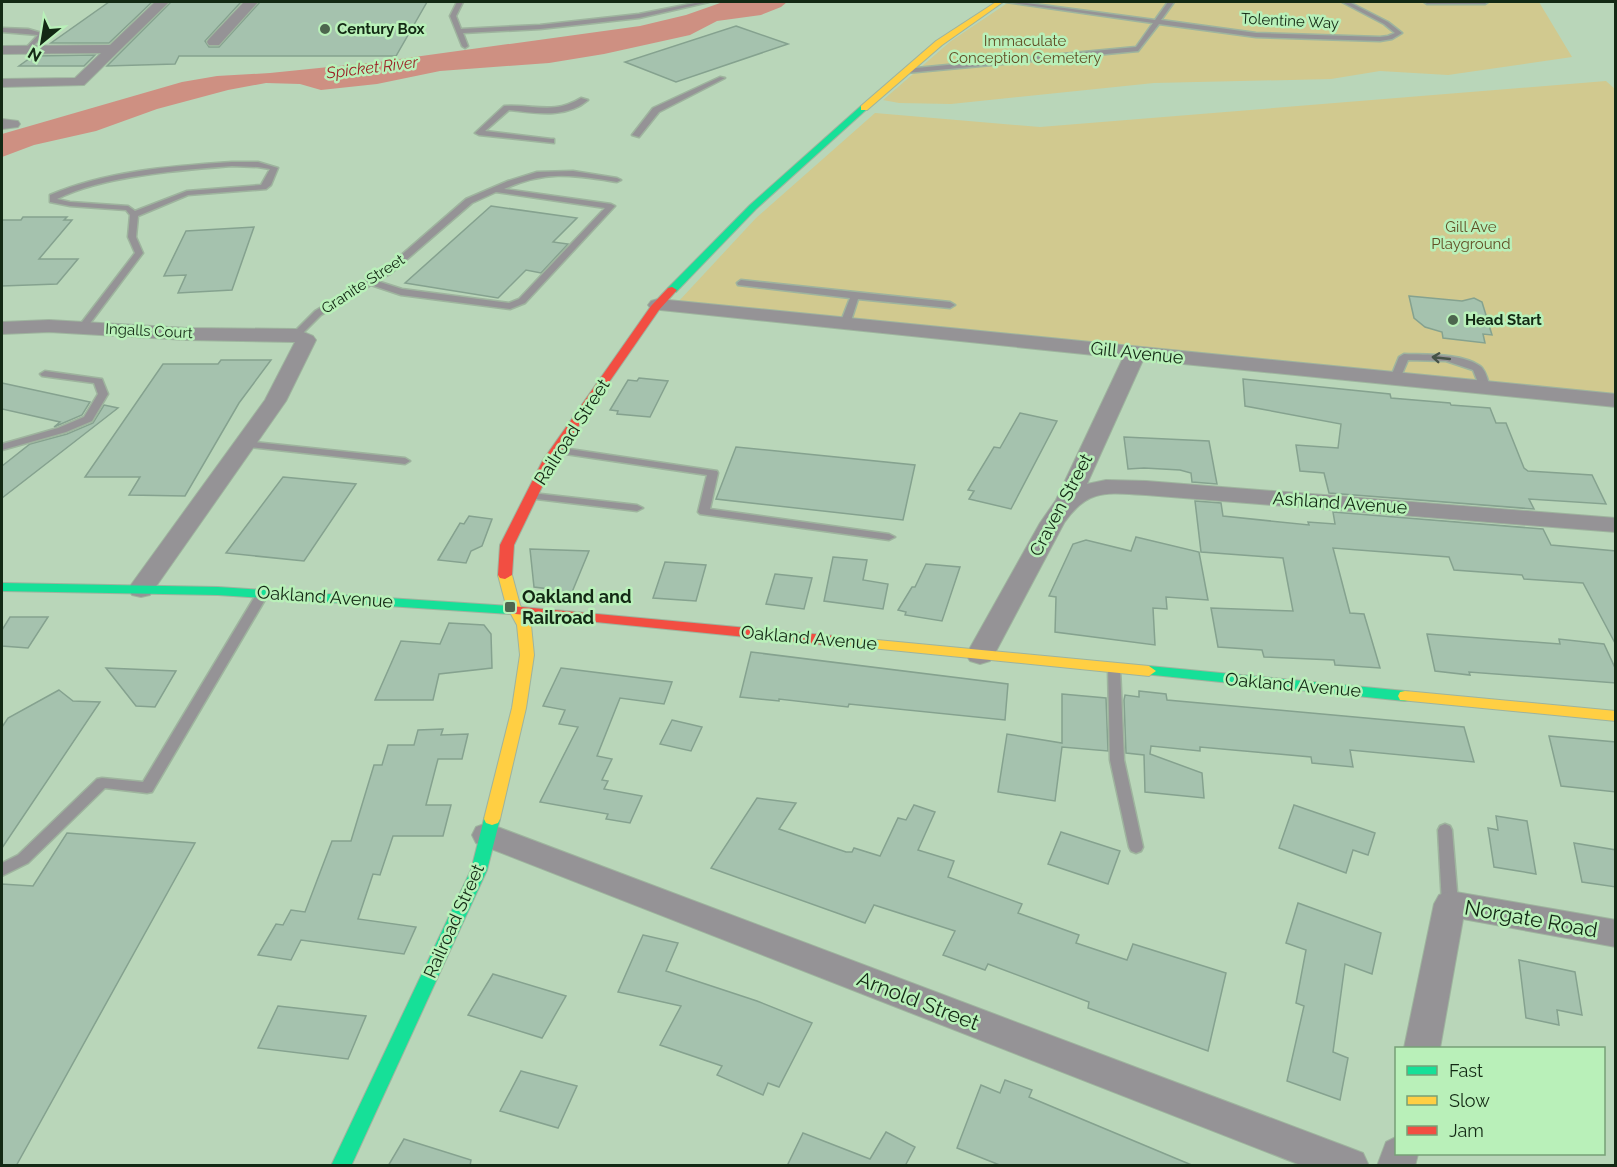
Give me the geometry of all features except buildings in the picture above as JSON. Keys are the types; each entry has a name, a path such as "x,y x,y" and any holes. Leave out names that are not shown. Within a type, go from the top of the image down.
{"main road":[{"name":"Railroad Street","path":"341,1166 479,870 519,708 527,655 524,625 516,610 506,573 507,544 556,450 658,305 753,207 939,43 1000,2"},
{"name":"Oakland Avenue","path":"2,587 263,593 516,610 1616,716"}],"street":[{"path":"2,83 79,82 162,2"},
{"path":"214,42 251,2"},
{"path":"2,50 112,49"},
{"name":"Gill Avenue","path":"658,305 1616,401"},
{"name":"Ingalls Court","path":"2,328 49,326 187,334 296,335"},
{"path":"141,589 275,401 306,340 296,335"},
{"name":"Craven Street","path":"980,655 1052,523 1068,500 1136,353"},
{"name":"Ashland Avenue","path":"1068,500 1081,490 1105,486 1616,525"},
{"name":"Arnold Street","path":"487,835 1350,1166"},
{"name":"Norgate Road","path":"1422,1047 1450,904 1616,934"}],"lane":[{"path":"460,2 453,16 465,46"},
{"path":"459,31 540,27 639,16 706,2"},
{"name":"Tolentine Way","path":"1009,2 1271,36 1380,39 1390,38 1399,33 1386,23 1345,2"},
{"path":"906,71 1138,49 1171,2"},
{"path":"1427,2 1485,2"},
{"path":"2,30 42,34 27,50"},
{"path":"636,135 656,110 722,78"},
{"path":"551,141 479,133 507,108 550,111 573,108 584,100"},
{"path":"82,328 139,252 132,237 134,215 128,208 70,204 53,200 53,197 75,186 182,167 257,165 274,168 267,185 263,187 187,193 134,215"},
{"name":"Granite Street","path":"296,335 318,313 387,272 469,201 540,174 573,173 617,180"},
{"path":"370,282 401,292 510,306 522,301 611,206 494,190"},
{"path":"741,283 950,305"},
{"path":"845,324 855,296"},
{"path":"2,447 62,430 88,419 103,394 98,381 45,374"},
{"path":"245,444 405,461"},
{"path":"556,450 713,472 704,512 889,537"},
{"path":"531,495 637,508"},
{"path":"2,870 23,859 102,783 147,788 263,593"},
{"path":"1114,668 1117,760 1136,847"},
{"path":"1445,830 1450,904"}],"green space":[{"name":"Immaculate Conception Cemetery","path":"1009,2 1539,2 1572,57 1448,75 1380,71 1331,79 1154,83 951,104 899,103 883,100 951,41"},
{"name":"Gill Ave Playground","path":"1606,81 1615,89 1615,394 678,302 756,218 875,113 1040,127"}],"water":[{"name":"Spicket River","path":"723,2 787,2 761,15 717,21 690,35 604,54 549,63 440,71 377,84 321,90 300,84 266,83 228,90 157,109 96,131 34,145 2,157 2,134 182,82 217,76 378,62 640,26 686,15"}],"traffic: fast":[{"path":"672,290 753,207 864,108"},
{"path":"2,587 218,591 511,610"},
{"path":"1149,671 1405,696"},
{"path":"341,1166 479,870 492,819"}],"traffic: slow":[{"path":"864,108 939,43 1000,2"},
{"path":"492,819 519,708 527,655 524,625 513,605 505,575"},
{"path":"846,642 1149,671"},
{"path":"1405,696 1616,716"}],"traffic: jam":[{"path":"505,575 507,545 549,460 655,308 672,290"},
{"path":"511,610 846,642"}],"place":[{"name":"Century Box","path":"325,29"},
{"name":"Head Start","path":"1453,320"},
{"name":"Oakland and Railroad","path":"510,607"}]}
